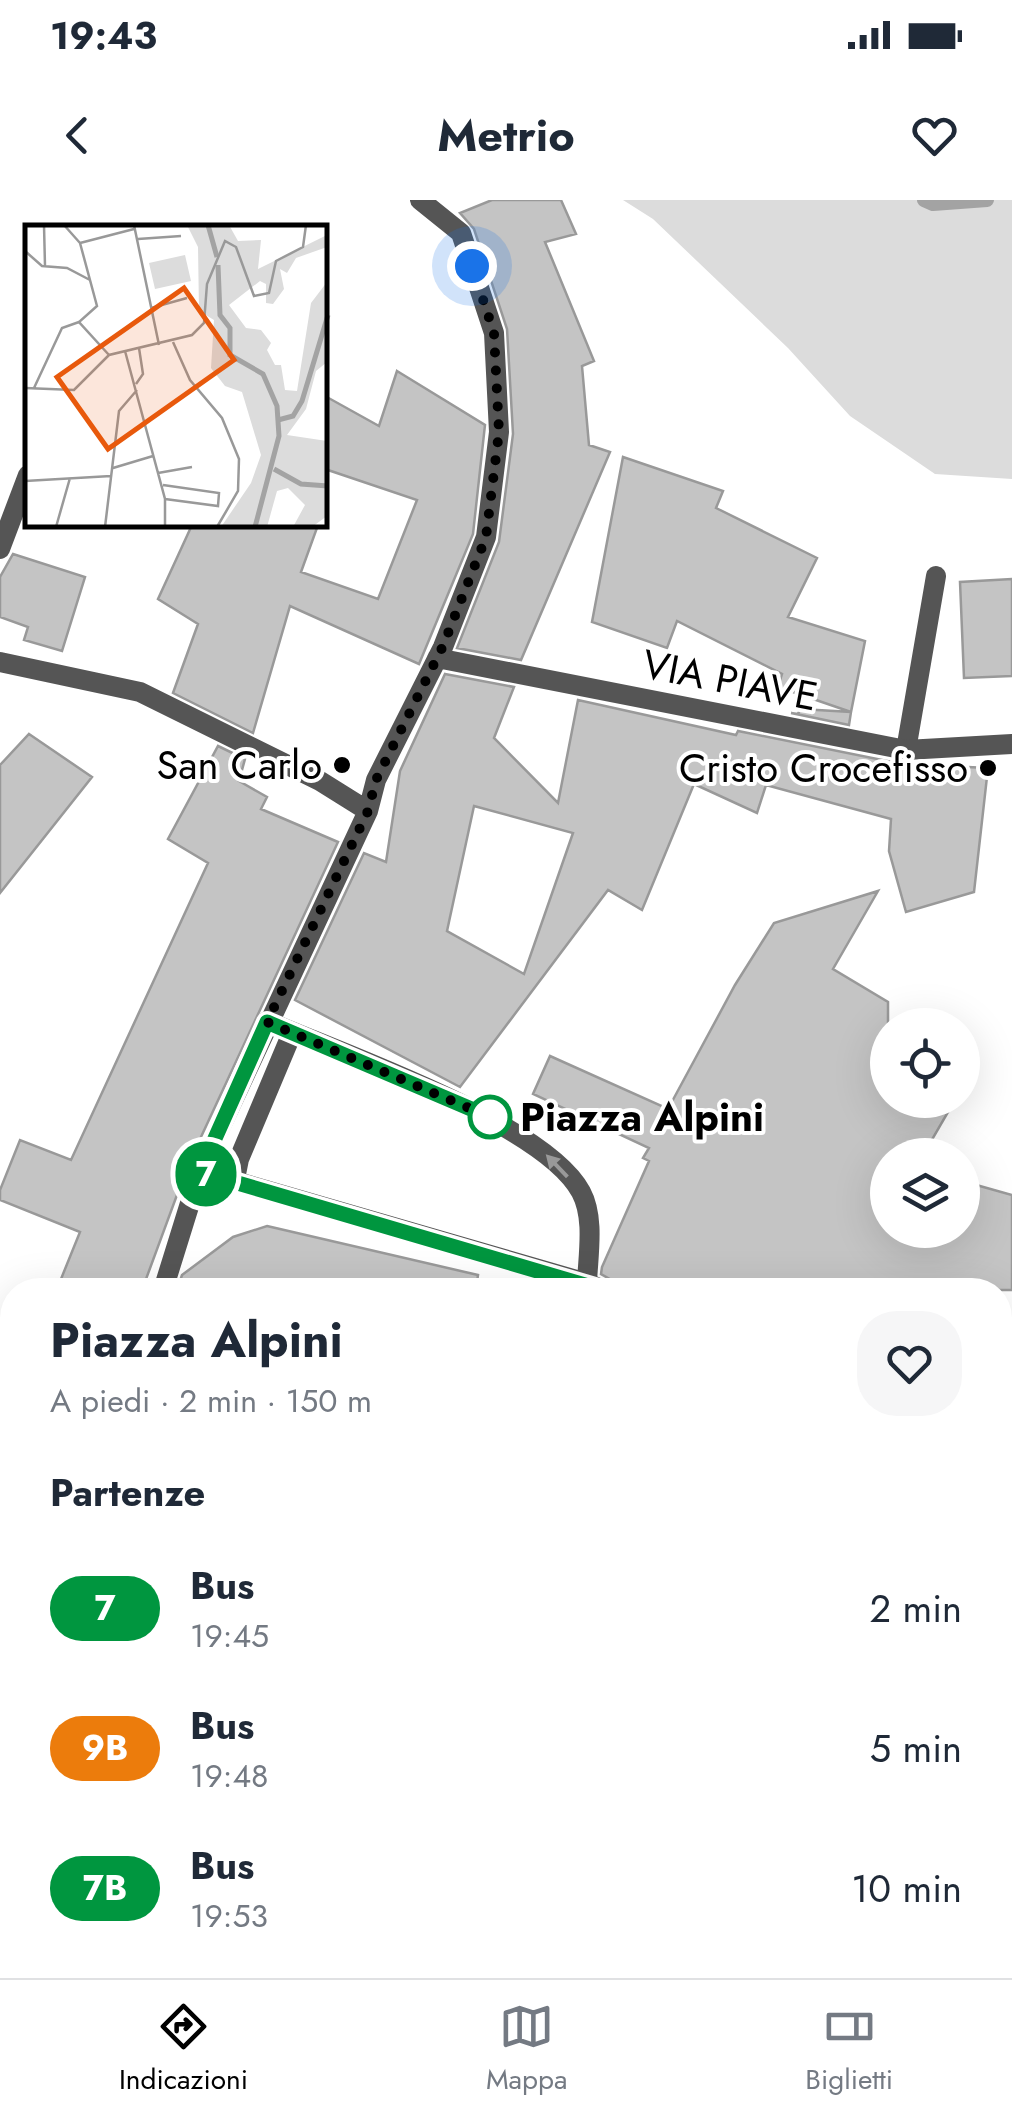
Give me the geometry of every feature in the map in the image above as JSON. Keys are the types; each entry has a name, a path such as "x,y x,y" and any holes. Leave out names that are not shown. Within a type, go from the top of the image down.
{"street":[{"path":"166,1278 200,1172 368,811 376,780 437,658 486,537 499,432 494,333 460,233 420,200"},
{"path":"0,549 25,484"},
{"path":"906,750 936,576"},
{"name":"VIA PIAVE","path":"437,658 906,750 1012,744"},
{"path":"0,662 140,692 320,782 368,811"},
{"path":"267,1022 500,1121 538,1146 581,1192 594,1278"},
{"path":"234,1184 239,1158 292,1032"},
{"path":"200,1172 563,1278"}],"shaded area":[{"path":"623,200 1012,200 1012,479 935,474 850,416 788,348 653,219"}],"building":[{"path":"492,200 561,200 576,234 545,242 594,361 582,366 589,445 610,452 521,660 457,648 499,542 513,434 507,329 474,229 460,213"},
{"path":"397,371 485,425 473,534 419,664 290,606 253,733 173,693 198,624 158,599 191,528 317,528 301,572 378,599 417,500 328,470 328,398 379,426"},
{"path":"623,457 723,491 716,508 817,558 788,617 865,641 851,712 778,687 782,674 677,621 667,648 592,622"},
{"path":"13,554 85,577 62,651 24,640 28,627 0,617 0,577"},
{"path":"1012,579 1012,676 964,678 960,582"},
{"path":"445,674 514,687 494,738 558,803 578,700 736,735 738,731 902,764 988,768 974,892 906,912 889,851 891,819 766,785 757,813 694,784 642,910 608,890 460,1087 295,1000 364,853 386,862 400,771","holes":["474,806 573,833 524,974 447,931"]},
{"path":"800,709 851,712 849,725 791,713 798,714"},
{"path":"29,734 92,777 0,893 0,765"},
{"path":"218,746 245,759 239,781 267,797 261,809 338,842 188,1165 146,1278 61,1278 80,1232 0,1200 0,1190 20,1140 71,1160 208,863 168,839"},
{"path":"878,891 833,969 888,1002 888,1008 870,1008 870,1118 945,1118 933,1138 870,1138 870,1248 980,1248 980,1186 1012,1195 1012,1278 608,1278 601,1274 649,1161 643,1158 649,1148 533,1094 550,1056 668,1109 735,985 774,923"},
{"path":"267,1226 478,1275 478,1278 181,1278 233,1237"}],"waterway":[{"path":"924,200 933,204 987,200"}],"bus line":[{"name":"7","path":"490,1117 267,1022 200,1172 569,1278"}],"place":[{"name":"San Carlo","path":"342,765"},
{"name":"Cristo Crocefisso","path":"988,768"},
{"name":"Piazza Alpini","path":"490,1117"}],"route":[{"path":"472,266 494,333 499,432 486,537 443,646 376,780 368,811 267,1022 490,1117"}]}
